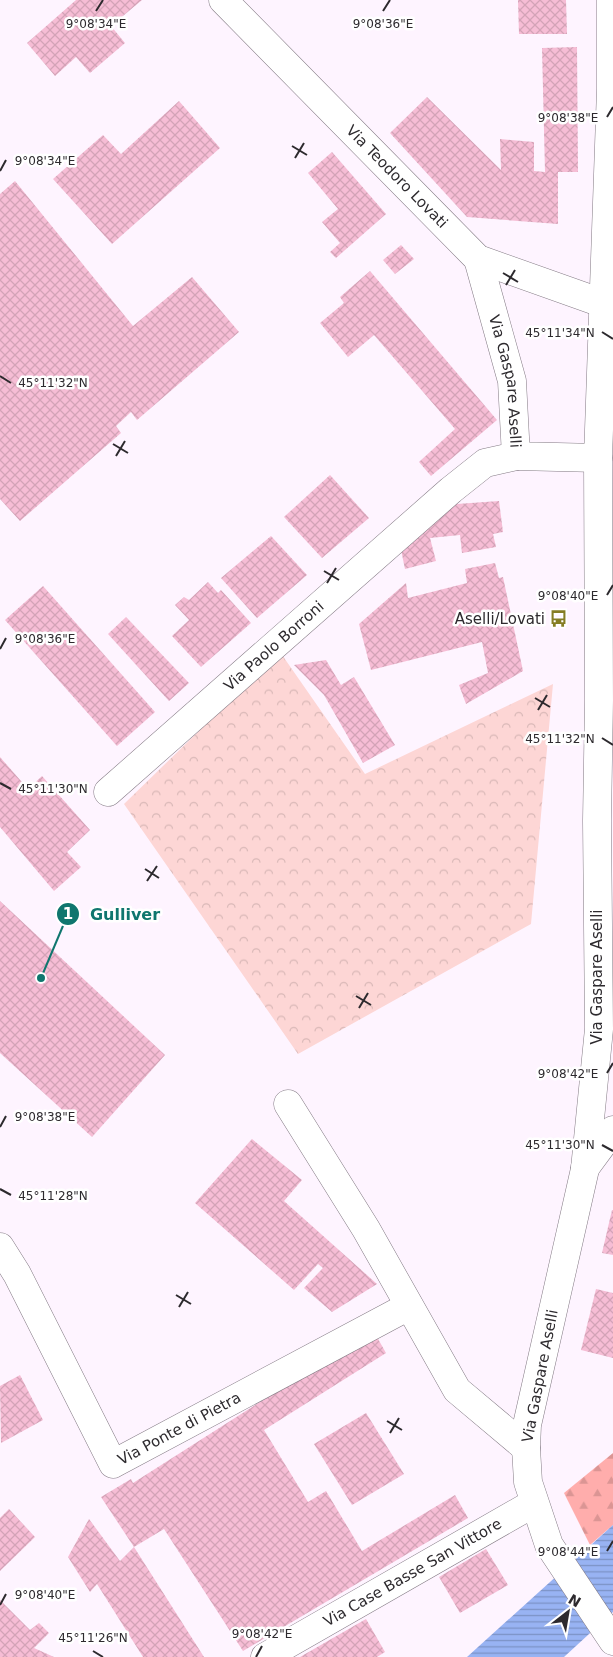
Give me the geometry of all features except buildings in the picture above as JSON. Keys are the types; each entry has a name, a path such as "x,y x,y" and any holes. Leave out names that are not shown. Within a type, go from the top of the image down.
{"street":[{"name":"Via Teodoro Lovati","path":"223,0 478,259 608,304"},
{"name":"Via Gaspare Aselli","path":"611,0 608,304 598,458 599,700 597,821 599,1029 584,1169 527,1425 526,1448 528,1482 549,1545 612,1639"},
{"name":"Via Gaspare Aselli","path":"478,259 512,381 516,456 598,458"},
{"name":"Via Paolo Borroni","path":"108,792 451,490 485,463 516,456"},
{"path":"288,1104 366,1229 457,1390 526,1448"},
{"path":"584,1169 613,1130"},
{"name":"Via Ponte di Pietra","path":"0,1247 17,1274 113,1464 409,1306"},
{"name":"Via Case Basse San Vittore","path":"265,1657 534,1503"}],"green space":[{"path":"280,652 365,774 553,684 531,924 298,1054 124,804"},
{"path":"613,1453 613,1525 590,1545 564,1493"}],"water":[{"path":"613,1525 613,1612 564,1657 467,1657"}],"place":[{"name":"Aselli/Lovati","path":"559,619"},
{"name":"Gulliver","path":"41,978"}]}
